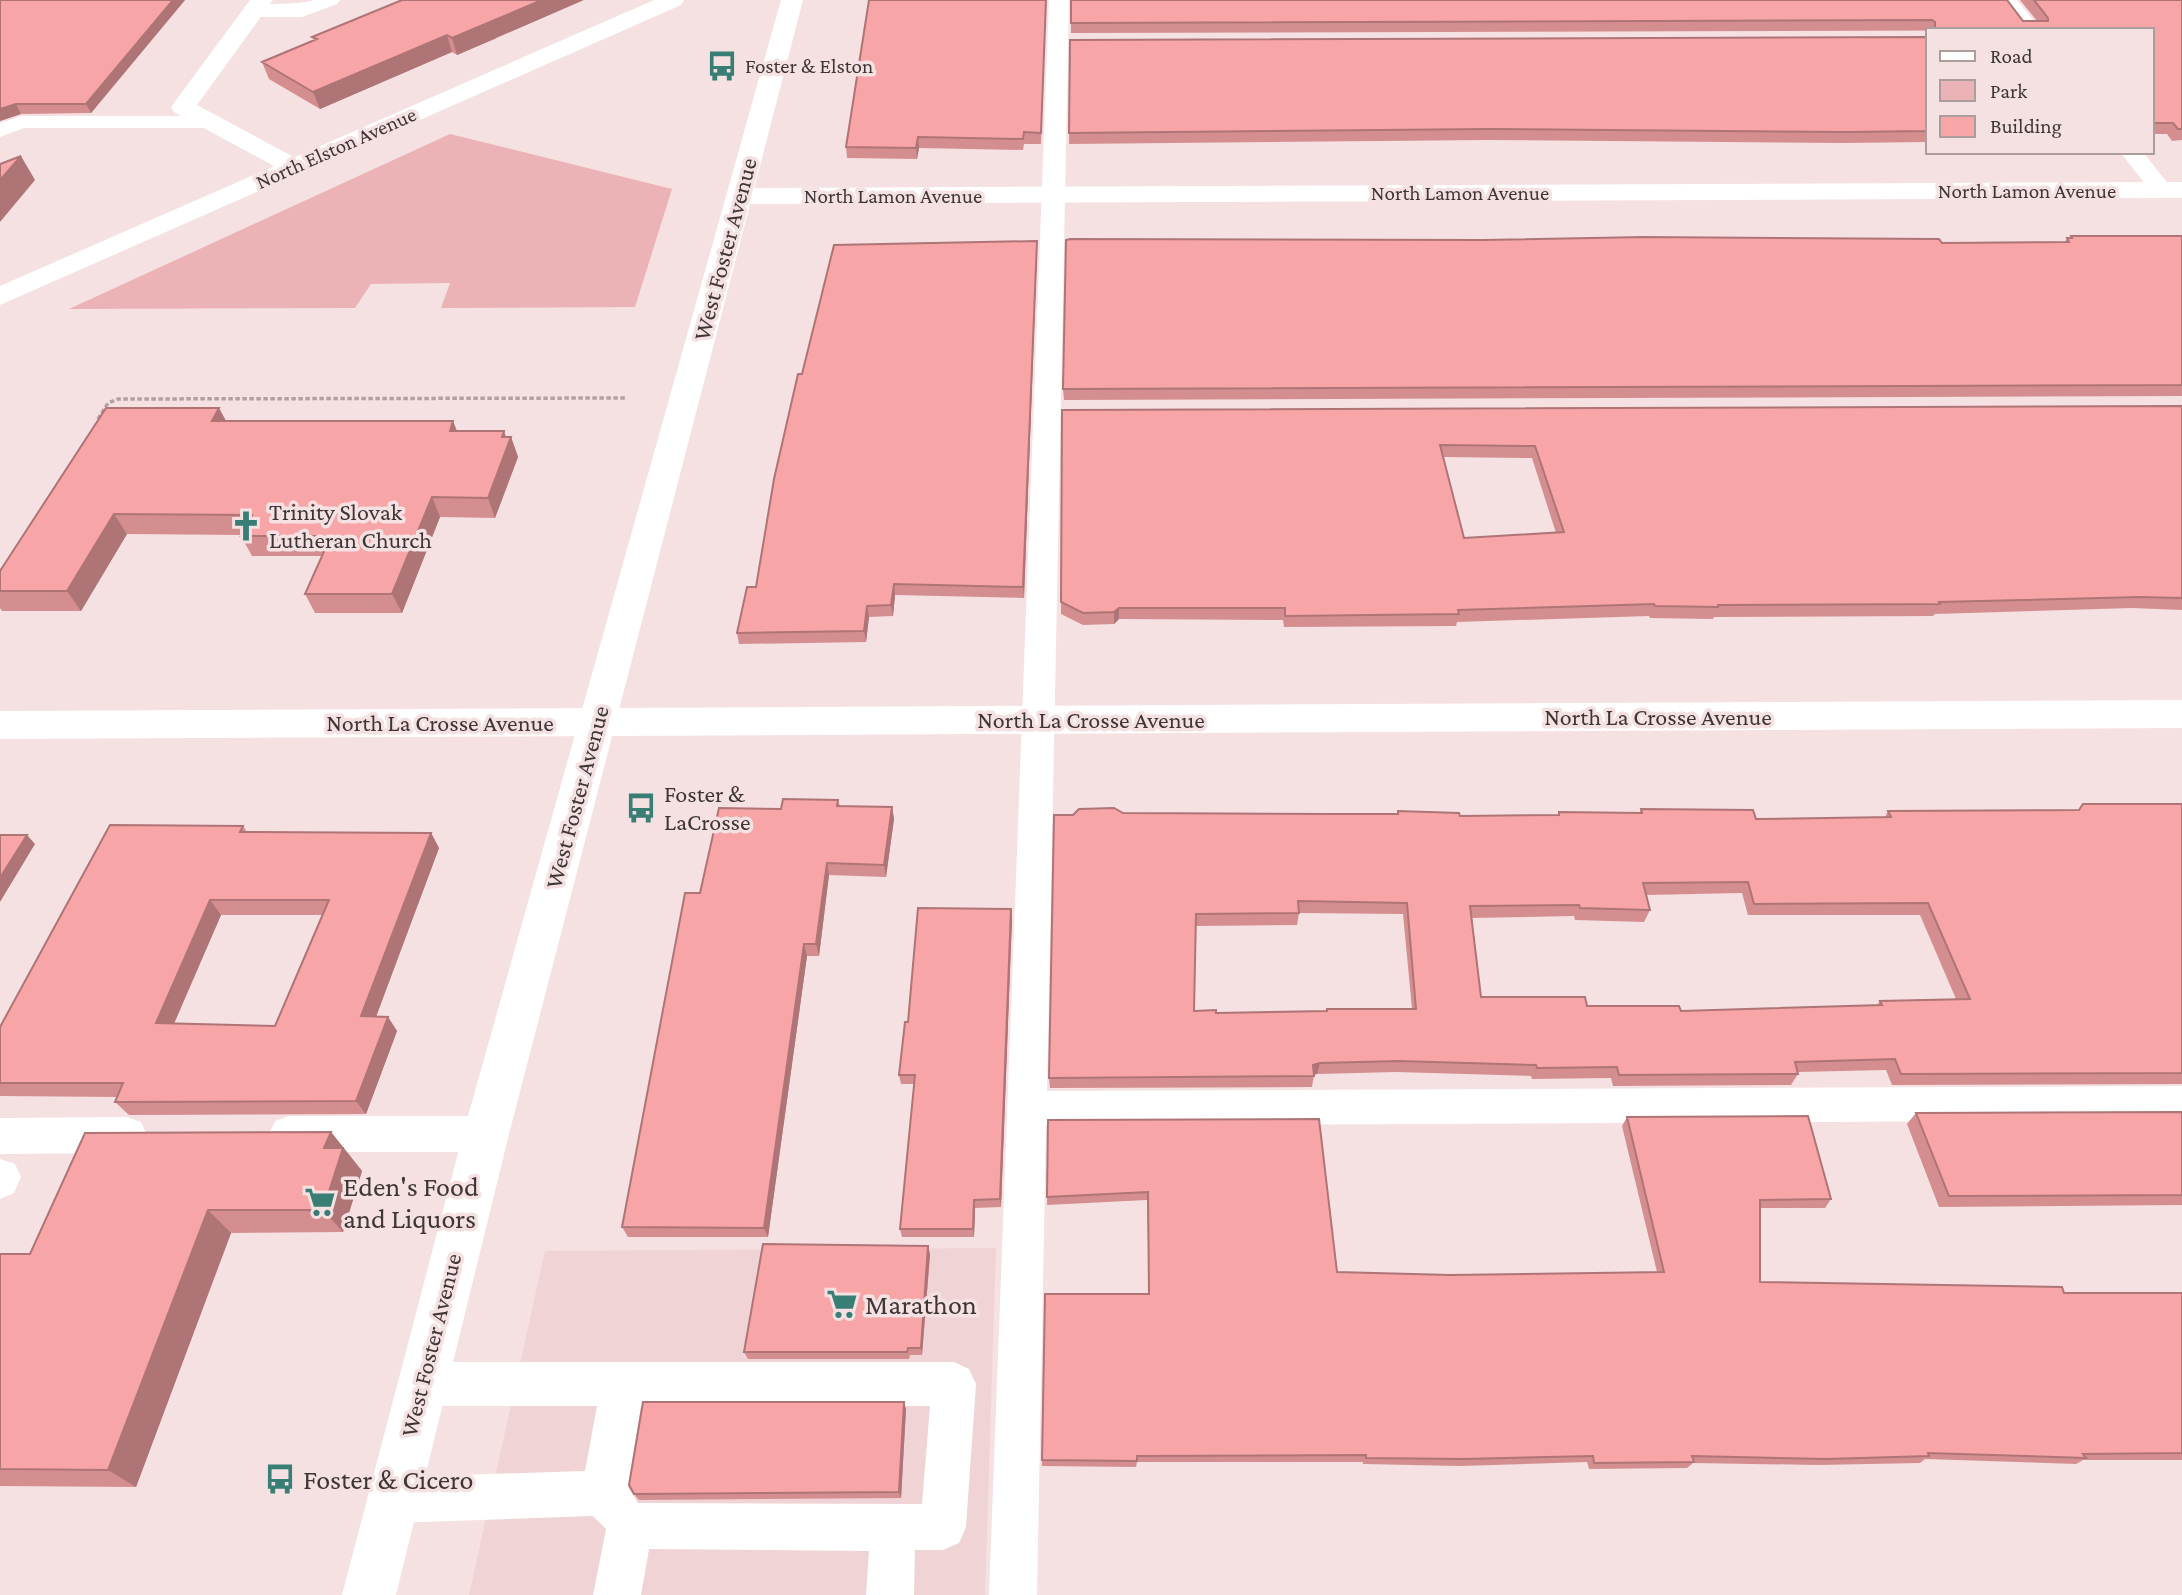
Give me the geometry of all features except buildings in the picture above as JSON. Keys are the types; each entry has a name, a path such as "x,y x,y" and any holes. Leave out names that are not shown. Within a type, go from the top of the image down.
{"street":[{"name":"North Elston Avenue","path":"0,296 671,0"},
{"name":"West Foster Avenue","path":"369,1595 486,1134 792,0"},
{"path":"258,6 183,107 294,167"},
{"name":"North Lamon Avenue","path":"739,196 2172,190"},
{"name":"North La Crosse Avenue","path":"0,725 2182,714"}],"lane":[{"path":"258,6 302,11 330,0"},
{"path":"1013,1595 1038,720 1061,411 1054,195 1065,42 1059,0"},
{"path":"2007,0 2029,28"},
{"path":"0,130 22,122 211,122"},
{"path":"2132,154 2172,190"},
{"path":"1028,1109 2182,1103"},
{"path":"260,1135 486,1134"},
{"path":"0,1136 164,1135"},
{"path":"393,1500 617,1510 828,1513 893,1528 943,1527 954,1384 840,1394 742,1394 624,1384 421,1384"},
{"path":"617,1595 617,1510 624,1384"},
{"path":"890,1595 893,1528"}],"path":[{"path":"94,426 108,403 118,399 627,398"}],"shaded area":[{"path":"996,1248 985,1595 469,1595 545,1251"}],"green space":[{"path":"450,134 672,189 635,307 441,308 450,283 371,284 355,308 69,309"}],"place":[{"name":"Foster & Elston","path":"722,66"},
{"name":"Trinity Slovak Lutheran Church","path":"246,526"},
{"name":"Foster & LaCrosse","path":"641,808"},
{"name":"Eden's Food and Liquors","path":"320,1202"},
{"name":"Marathon","path":"842,1304"},
{"name":"Foster & Cicero","path":"280,1479"}]}
